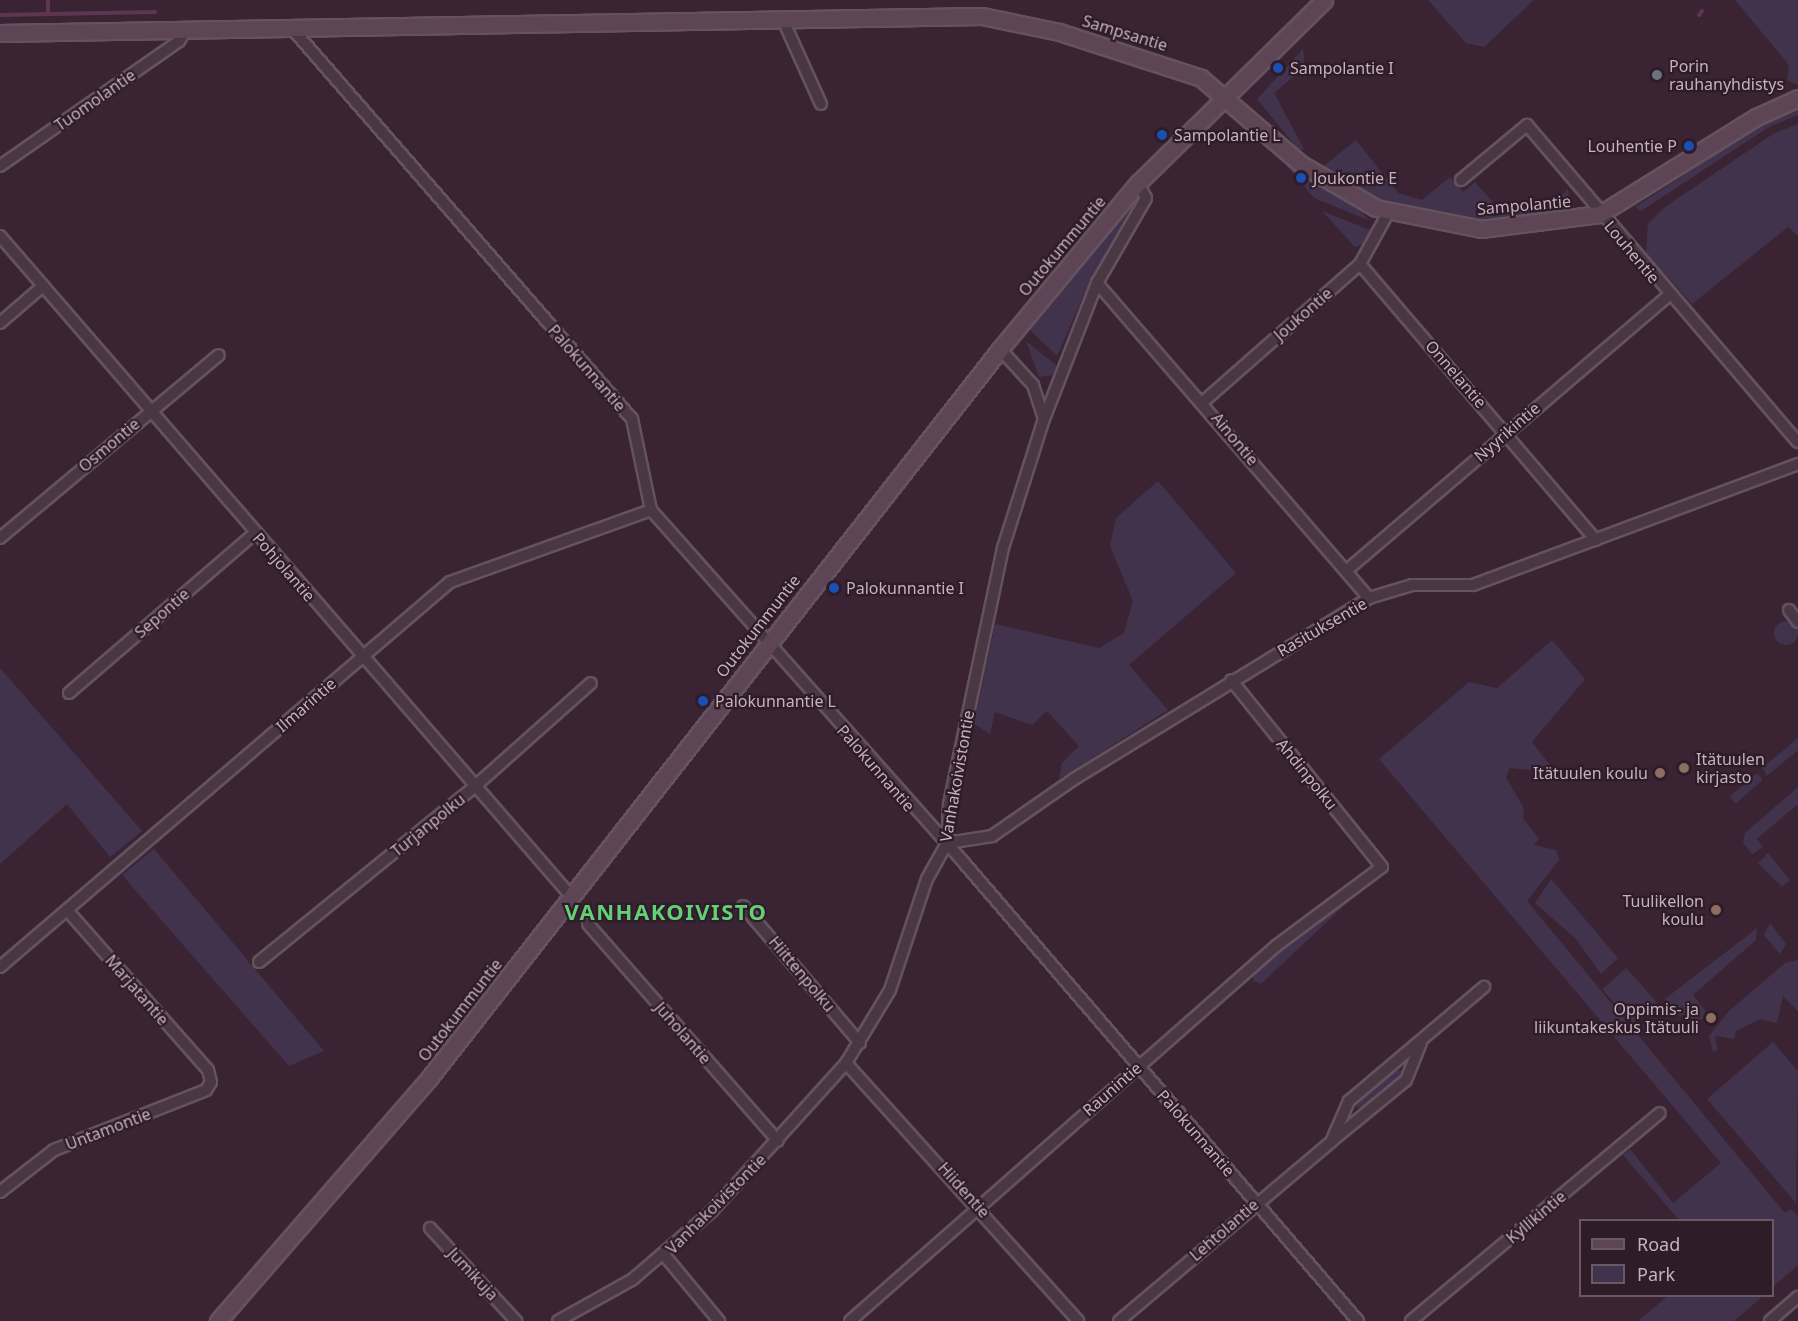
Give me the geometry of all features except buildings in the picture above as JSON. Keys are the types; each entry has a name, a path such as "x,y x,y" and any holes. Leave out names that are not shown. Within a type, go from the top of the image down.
{"street":[{"name":"Outokummuntie","path":"218,1321 430,1077 1000,349 1138,183 1324,0"},
{"name":"Sampsantie","path":"0,33 186,30 295,32 982,16 1173,66 1225,96"},
{"path":"783,20 822,104"},
{"name":"Tuomolantie","path":"0,166 179,41 186,30"},
{"name":"Palokunnantie","path":"295,32 632,419 651,510 766,645 947,843 1358,1321"},
{"name":"Sampolantie","path":"1225,96 1301,164 1388,213 1481,229 1600,214 1756,117 1798,98"},
{"name":"Louhentie","path":"1461,180 1527,124 1668,295 1798,442"},
{"name":"Vanhakoivistontie","path":"558,1321 664,1256 778,1141 846,1063 890,990 927,879 947,843 950,804 987,614 1044,419 1097,283 1146,198 1138,183"},
{"name":"Joukontie","path":"1203,402 1360,264 1388,213"},
{"name":"Pohjolantie","path":"0,236 362,656 472,789 571,896"},
{"name":"Onnelantie","path":"1360,264 1507,432 1596,540"},
{"name":"Ainontie","path":"1097,283 1203,402 1369,598"},
{"path":"0,323 43,286"},
{"name":"Nyyrikintie","path":"1346,571 1668,295"},
{"path":"1000,349 1033,385 1044,419"},
{"name":"Osmontie","path":"0,538 219,355"},
{"name":"Rasituksentie","path":"947,843 992,836 1231,680 1369,598 1412,585 1473,585 1798,464"},
{"name":"Ilmarintie","path":"0,967 450,582 651,510"},
{"name":"Sepontie","path":"69,693 255,533"},
{"path":"1789,610 1798,622"},
{"name":"Ahdinpolku","path":"1231,680 1382,867"},
{"name":"Turjanpolku","path":"259,962 472,789 591,683"},
{"name":"Raunintie","path":"850,1321 979,1205 1276,946 1382,867"},
{"name":"Hiittenpolku","path":"743,906 860,1043"},
{"name":"Marjatantie","path":"67,910 208,1070"},
{"name":"Juholantie","path":"588,924 778,1141"},
{"name":"Lehtolantie","path":"1331,1142 1349,1101 1484,987"},
{"name":"Lehtolantie","path":"1119,1321 1256,1203 1406,1080 1422,1040"},
{"name":"Hiidentie","path":"846,1063 979,1205 1078,1321"},
{"name":"Untamontie","path":"0,1192 54,1150 206,1090 208,1070"},
{"name":"Kyllikintie","path":"1411,1321 1660,1113"},
{"name":"Jumikuja","path":"430,1228 516,1321"},
{"path":"664,1256 719,1321"},
{"path":"1770,1321 1798,1297"}],"green space":[{"path":"1428,0 1534,0 1484,47 1466,43"},
{"path":"1735,0 1798,0 1798,85 1787,80 1789,65"},
{"path":"1303,49 1305,67 1274,93 1304,149 1299,150 1257,99"},
{"path":"1798,107 1798,115 1769,127 1641,211 1635,207 1771,118"},
{"path":"1798,124 1798,236 1788,227 1692,304 1646,253 1648,224 1665,207 1773,134"},
{"path":"1356,140 1398,193 1422,200 1450,177 1463,192 1475,182 1498,208 1551,206 1568,189 1569,201 1563,212 1495,221 1425,212 1380,199 1325,170 1324,166"},
{"path":"1281,159 1362,212 1368,220 1314,198"},
{"path":"1133,205 1091,279 1057,356 1029,329"},
{"path":"1322,211 1370,230 1367,243 1355,247"},
{"path":"1026,341 1056,365 1054,375 1039,377"},
{"path":"1158,481 1236,573 1129,665 1168,710 1059,779 1062,763 1079,746 1047,711 1032,725 995,712 990,734 974,724 995,624 1099,648 1124,633 1133,601 1110,546 1116,518"},
{"path":"1786,621 1791,622 1797,628 1797,638 1791,644 1786,645 1781,644 1775,638 1774,633 1775,628 1781,622"},
{"path":"1552,640 1585,679 1532,742 1550,765 1543,771 1510,768 1506,777 1524,809 1523,818 1539,839 1534,845 1556,850 1559,860 1527,901 1785,1213 1791,1209 1798,1216 1798,1265 1774,1286 1774,1219 1678,1219 1623,1155 1630,1149 1673,1203 1721,1163 1379,759 1469,682 1497,688"},
{"path":"0,668 142,831 110,857 67,804 0,864"},
{"path":"1798,738 1798,750 1767,776 1762,768"},
{"path":"1757,773 1763,780 1736,803 1730,797"},
{"path":"1798,787 1798,804 1757,839 1763,847 1752,854 1743,843 1745,833"},
{"path":"154,849 324,1051 289,1066 122,875"},
{"path":"1768,853 1790,880 1782,887 1758,863"},
{"path":"1551,879 1618,958 1601,974 1576,939 1535,903"},
{"path":"1365,886 1261,984 1254,981 1252,975"},
{"path":"1770,923 1786,944 1780,954 1764,935"},
{"path":"1757,928 1756,940 1693,995 1709,1016 1696,1022 1678,1015 1665,999"},
{"path":"1798,960 1798,1011 1783,996 1777,1023 1760,1019 1736,1031 1734,1039 1715,1036 1718,1050 1713,1052 1709,1036 1729,1011 1785,963"},
{"path":"1626,968 1657,1002 1633,1024 1602,989"},
{"path":"1773,1042 1798,1071 1796,1203 1707,1099"},
{"path":"1391,1070 1401,1070 1399,1080 1363,1108 1355,1107"},
{"path":"1667,1297 1762,1297 1734,1321 1638,1321"}],"waterway":[{"path":"48,0 48,14"},
{"path":"1699,15 1702,11"},
{"path":"0,15 155,12"}],"place":[{"name":"Sampolantie I","path":"1278,68"},
{"name":"Porin rauhanyhdistys","path":"1657,75"},
{"name":"Sampolantie L","path":"1162,135"},
{"name":"Louhentie P","path":"1689,146"},
{"name":"Joukontie E","path":"1301,178"},
{"name":"Palokunnantie I","path":"834,588"},
{"name":"Palokunnantie L","path":"703,701"},
{"name":"Itätuulen kirjasto","path":"1684,768"},
{"name":"Itätuulen koulu","path":"1660,773"},
{"name":"Tuulikellon koulu","path":"1716,910"},
{"name":"Oppimis- ja liikuntakeskus Itätuuli","path":"1711,1018"}],"district":[{"name":"VANHAKOIVISTO","path":"666,912"}]}
